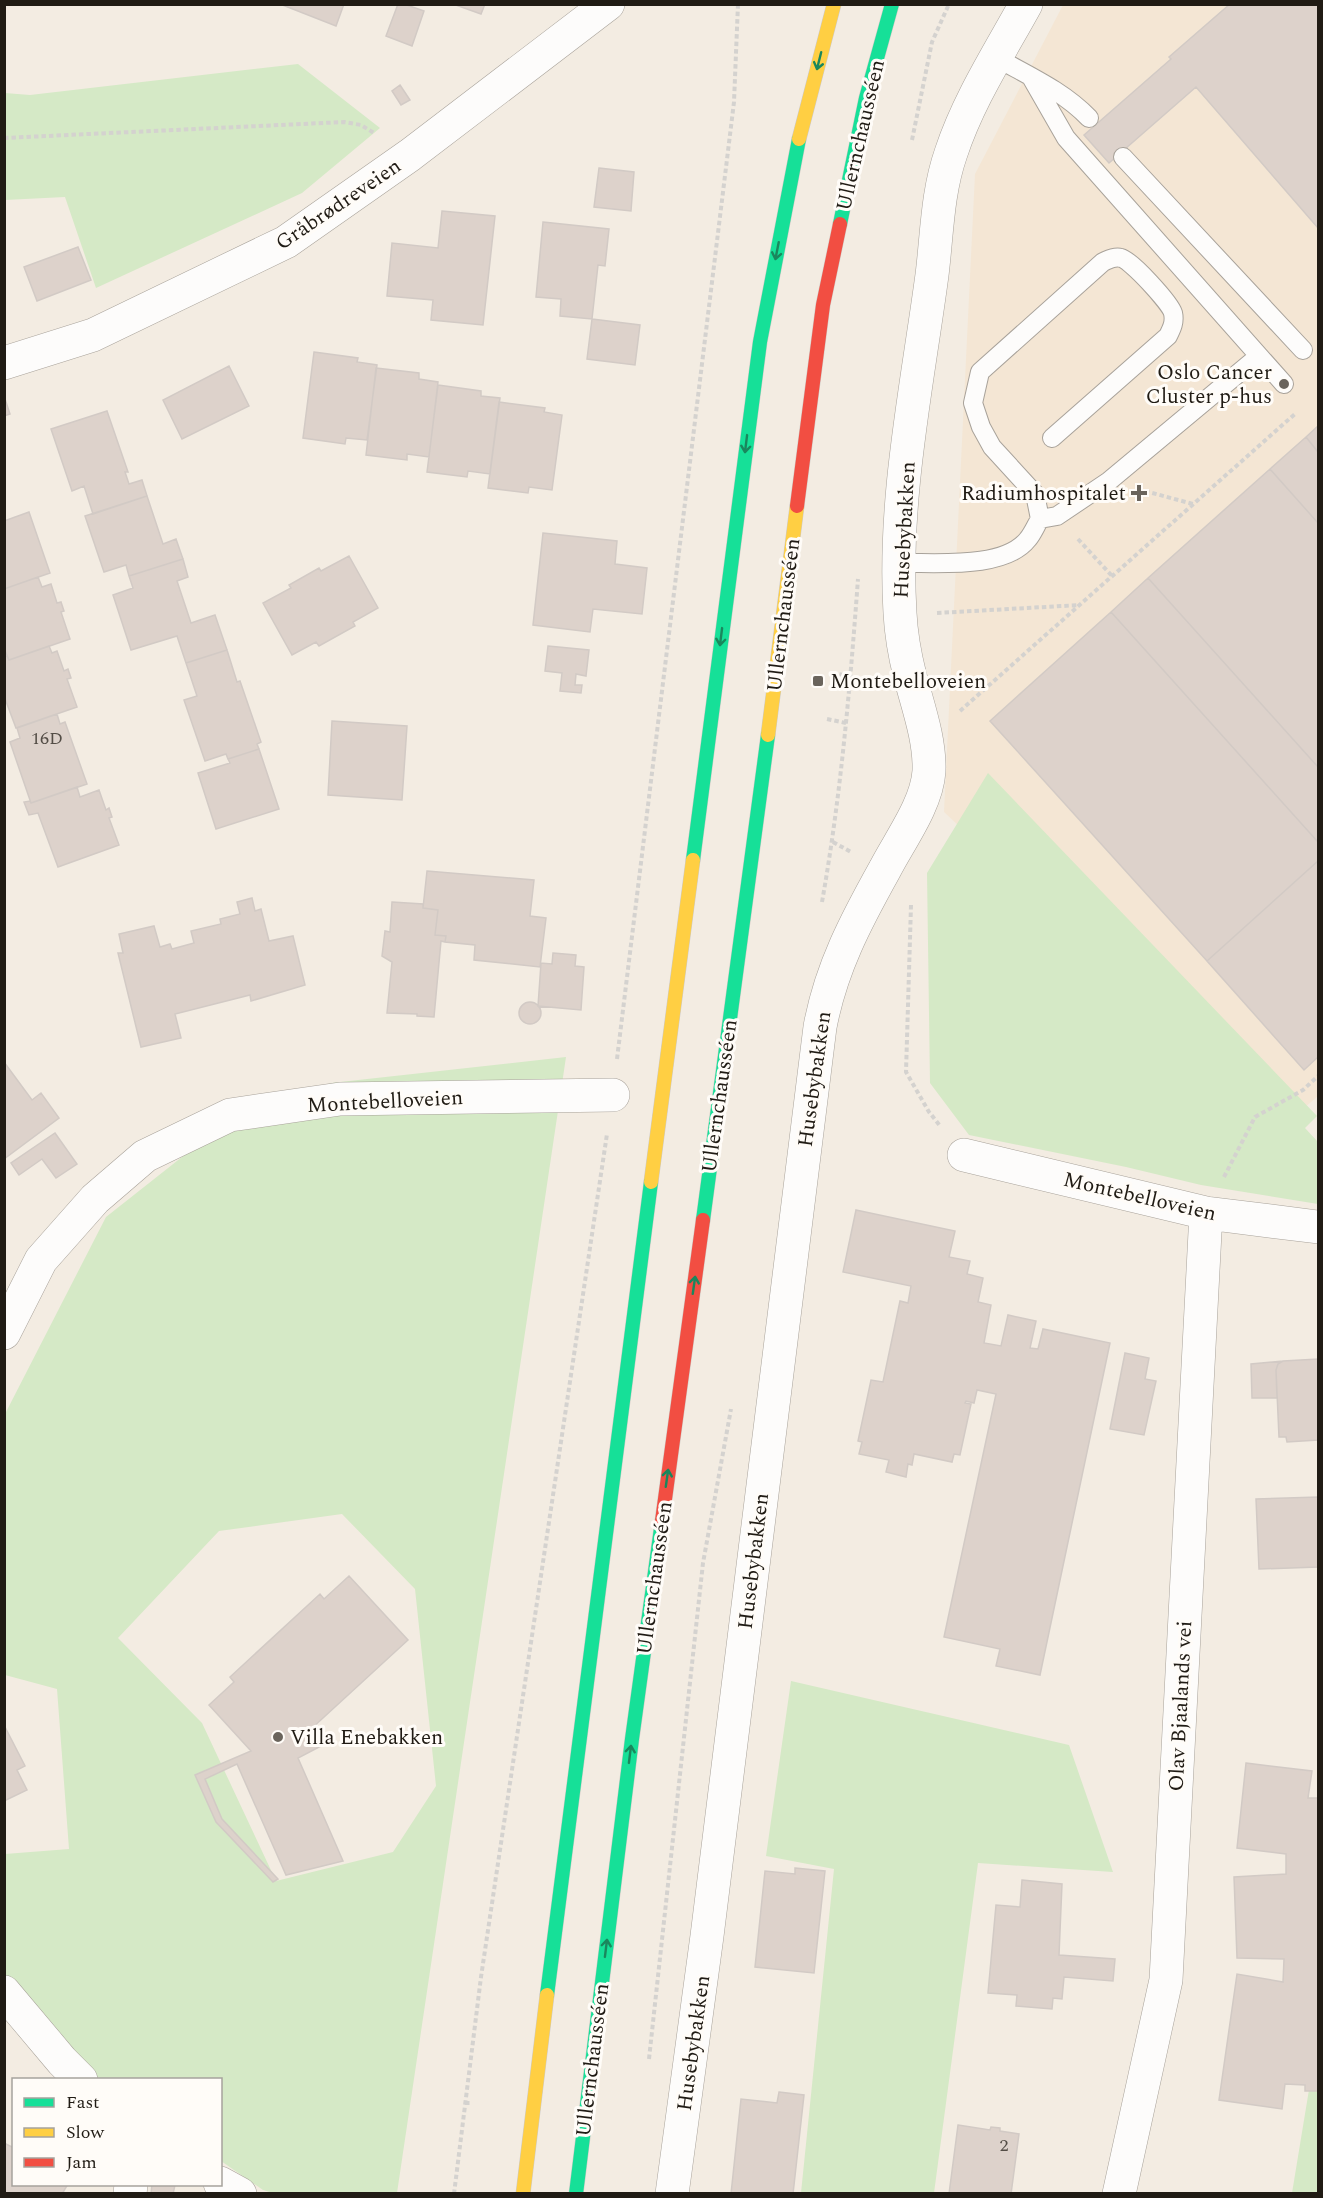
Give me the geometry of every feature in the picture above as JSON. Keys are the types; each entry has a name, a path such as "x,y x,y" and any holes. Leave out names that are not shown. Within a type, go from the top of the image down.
{"highway":[{"path":"523,2193 584,1696 760,342 798,143 834,4"},
{"name":"Ullernchausséen","path":"576,2193 632,1739 766,753 823,305 866,98 892,4"}],"street":[{"name":"Gråbrødreveien","path":"4,363 93,335 286,242 410,155 608,4"},
{"name":"Husebybakken","path":"672,2193 707,1936 818,1036 826,995 843,950 919,808 929,773 927,740 909,672 900,615 898,563 913,393 932,276 941,193 949,157 961,124 1026,4"},
{"name":"Montebelloveien","path":"4,1333 41,1260 95,1199 145,1156 230,1115 340,1099 613,1095"},
{"name":"Montebelloveien","path":"964,1155 1206,1213 1318,1227"},
{"name":"Olav Bjaalands vei","path":"1119,2193 1166,1980 1206,1213"},
{"path":"4,1992 62,2061 80,2078"},
{"path":"222,2184 240,2193"}],"lane":[{"path":"997,58 1062,94 1089,118"},
{"path":"1031,77 1066,138 1284,384"},
{"path":"1123,157 1303,350"},
{"path":"1049,518 1035,494 992,447 981,428 973,403 980,372 1103,262 1113,258 1122,258 1134,266 1173,311 1173,325 1168,336 1052,438"},
{"path":"898,563 985,561 1008,554 1027,540 1049,518 1109,481 1259,356"}],"path":[{"path":"4,138 344,122 361,125 410,155"},
{"path":"957,714 1301,409"},
{"path":"1109,481 1194,504"},
{"path":"1049,518 1112,576"},
{"path":"900,615 1080,604"},
{"path":"832,673 851,676"},
{"path":"826,720 846,723"},
{"path":"911,899 906,1072 929,1112 964,1155"},
{"path":"1206,1213 1255,1117 1303,1090 1318,1076"},
{"path":"465,2103 472,2103"}],"shaded area":[{"name":"Radiumhospitalet","path":"1063,5 1318,5 1318,1096 1281,1128 944,812 975,174"}],"green space":[{"path":"298,64 380,128 302,193 96,288 65,197 5,200 5,93 30,95"},
{"path":"988,773 1317,1116 1305,1128 1318,1142 1318,1204 1201,1185 969,1135 930,1083 927,873"},
{"path":"566,1057 397,2193 276,2194 263,2190 222,2162 222,2078 98,2078 5,1977 5,1854 69,1849 57,1689 5,1675 5,1414 106,1217 220,1127 331,1083","holes":["342,1514 415,1589 436,1786 393,1852 276,1881 202,1723 118,1638 219,1531"]},
{"path":"791,1681 1069,1745 1113,1872 978,1863 934,2193 801,2193 834,1869 766,1856"},
{"path":"1318,2035 1318,2193 1292,2193"}],"building":[{"path":"280,4 344,4 336,26"},
{"path":"398,4 424,11 412,46 386,36"},
{"path":"453,4 485,4 481,14"},
{"path":"1230,4 1318,4 1318,228 1196,87 1109,163 1084,135"},
{"path":"400,85 410,100 401,105 392,91"},
{"path":"599,168 634,172 631,211 594,207"},
{"path":"442,211 495,216 483,325 431,320 433,300 387,296 392,243 438,248"},
{"path":"543,222 609,229 605,266 598,265 592,319 560,316 561,299 536,297"},
{"path":"78,247 91,280 37,301 24,267"},
{"path":"592,319 640,325 635,365 587,359"},
{"path":"314,352 358,358 357,362 377,365 367,440 346,438 345,444 303,438"},
{"path":"229,366 249,406 182,439 163,400"},
{"path":"376,368 419,373 419,379 438,382 429,457 407,454 407,460 366,455"},
{"path":"438,385 481,391 481,396 500,398 490,474 468,471 467,477 427,472"},
{"path":"4,396 10,414 4,416"},
{"path":"499,402 545,408 544,412 562,415 552,490 529,487 528,493 488,488"},
{"path":"107,411 128,472 125,472 129,484 142,480 147,496 93,514 84,486 72,491 51,429"},
{"path":"1318,426 1318,452 1306,437"},
{"path":"1306,437 1318,452 1318,523 1270,469"},
{"path":"1270,469 1318,523 1318,767 1148,578"},
{"path":"147,496 163,544 176,539 183,559 129,576 126,565 104,572 85,516"},
{"path":"29,512 50,573 4,589 4,521"},
{"path":"543,533 617,541 615,564 647,568 642,614 593,609 590,632 533,625"},
{"path":"349,556 378,608 353,622 355,626 319,646 316,642 292,655 263,603 291,588 289,585 319,568 321,571"},
{"path":"183,559 188,577 177,581 191,623 215,615 227,650 186,663 177,636 131,650 113,595 133,588 129,576"},
{"path":"38,577 42,587 51,584 57,603 61,602 64,611 61,612 70,639 9,660 4,648 4,589"},
{"path":"1148,578 1318,767 1318,842 1111,612"},
{"path":"1111,612 1318,842 1318,861 1207,961 990,721"},
{"path":"49,646 52,653 57,651 64,671 68,669 71,678 67,679 77,707 16,728 4,696 4,657 7,656 9,660"},
{"path":"548,646 589,650 586,676 576,674 575,685 582,685 581,693 560,691 562,673 545,671"},
{"path":"227,650 261,742 257,744 259,749 228,759 226,754 205,761 184,700 197,696 186,663"},
{"path":"57,714 60,724 65,722 87,784 31,803 10,742 20,738 17,728"},
{"path":"332,721 407,726 402,800 328,795"},
{"path":"259,749 279,809 216,829 198,773 230,763 228,759"},
{"path":"77,787 80,797 99,790 106,810 109,808 112,817 109,818 119,845 58,867 38,813 29,815 24,802 30,801 31,803"},
{"path":"1318,861 1318,1057 1304,1070 1207,961"},
{"path":"427,871 534,880 530,916 546,918 540,967 474,960 475,945 445,942 446,936 435,935 438,910 423,908"},
{"path":"252,898 255,911 261,909 269,941 293,936 305,985 251,1001 250,995 175,1014 181,1038 141,1047 118,953 123,953 119,934 154,926 160,947 170,944 172,949 194,943 191,931 221,924 220,919 240,914 237,902"},
{"path":"392,902 423,904 423,908 438,910 435,935 446,936 445,942 441,941 434,1017 387,1013 392,962 382,956 385,931 390,932"},
{"path":"553,953 576,955 575,966 584,967 581,1010 538,1006 541,963 552,964"},
{"path":"530,1002 538,1005 541,1013 538,1021 530,1024 522,1021 519,1013 522,1005"},
{"path":"4,1062 32,1100 41,1093 59,1118 4,1159"},
{"path":"55,1133 77,1164 56,1178 42,1159 19,1175 11,1163"},
{"path":"856,1210 955,1231 949,1257 970,1261 967,1274 983,1278 978,1302 991,1305 984,1343 1001,1346 1008,1315 1036,1321 1030,1348 1038,1349 1043,1329 1110,1343 1040,1675 996,1666 1000,1649 944,1637 996,1394 977,1390 974,1403 966,1401 965,1403 971,1404 960,1455 954,1454 952,1462 914,1454 912,1465 908,1464 906,1477 886,1472 889,1460 859,1454 862,1442 858,1441 871,1380 883,1382 900,1301 908,1303 911,1286 843,1272"},
{"path":"1125,1353 1149,1358 1145,1379 1156,1381 1144,1435 1110,1429"},
{"path":"1318,1359 1318,1440 1287,1442 1286,1437 1279,1437 1276,1370 1278,1364 1283,1361"},
{"path":"1283,1361 1278,1364 1276,1370 1277,1398 1252,1398 1251,1364"},
{"path":"1318,1497 1318,1567 1259,1569 1256,1499"},
{"name":"Villa Enebakken","path":"349,1576 408,1640 311,1729 323,1745 298,1758 343,1861 286,1875 237,1764 205,1779 222,1819 278,1879 273,1882 216,1822 195,1775 251,1751 209,1705 234,1682 230,1677 320,1594 324,1599"},
{"path":"4,1725 25,1766 17,1770 27,1790 4,1801"},
{"path":"1246,1763 1312,1771 1308,1798 1318,1798 1318,2091 1305,2091 1305,2085 1285,2084 1282,2109 1219,2100 1237,1974 1283,1982 1284,1959 1237,1958 1234,1877 1286,1874 1286,1854 1237,1848"},
{"path":"795,1868 825,1871 814,1973 755,1967 765,1871 795,1874"},
{"path":"1022,1880 1062,1884 1059,1955 1115,1959 1113,1981 1064,1977 1062,1999 1053,1998 1052,2009 1016,2006 1017,1995 988,1993 996,1905 1020,1907"},
{"path":"779,2092 804,2095 793,2194 731,2194 741,2099 777,2103"},
{"path":"958,2125 990,2130 991,2127 1000,2128 1000,2131 1019,2134 1011,2194 949,2194"},
{"path":"4,2143 12,2147 12,2186 67,2186 62,2194 4,2194"},
{"path":"152,2186 175,2186 173,2194 151,2194"}],"traffic: fast":[{"path":"840,224 866,98 892,4"},
{"path":"693,860 760,342 799,139"},
{"path":"703,1220 768,735"},
{"path":"547,1995 651,1182"},
{"path":"576,2194 632,1739 662,1521"}],"traffic: slow":[{"path":"799,139 834,4"},
{"path":"768,735 797,506"},
{"path":"651,1182 693,860"},
{"path":"523,2194 547,1995"}],"traffic: jam":[{"path":"797,506 823,305 840,224"},
{"path":"662,1521 703,1220"}],"place":[{"name":"Oslo Cancer Cluster p-hus","path":"1284,384"},
{"name":"Radiumhospitalet","path":"1139,493"},
{"name":"Montebelloveien","path":"818,681"},
{"name":"Villa Enebakken","path":"278,1737"}]}
